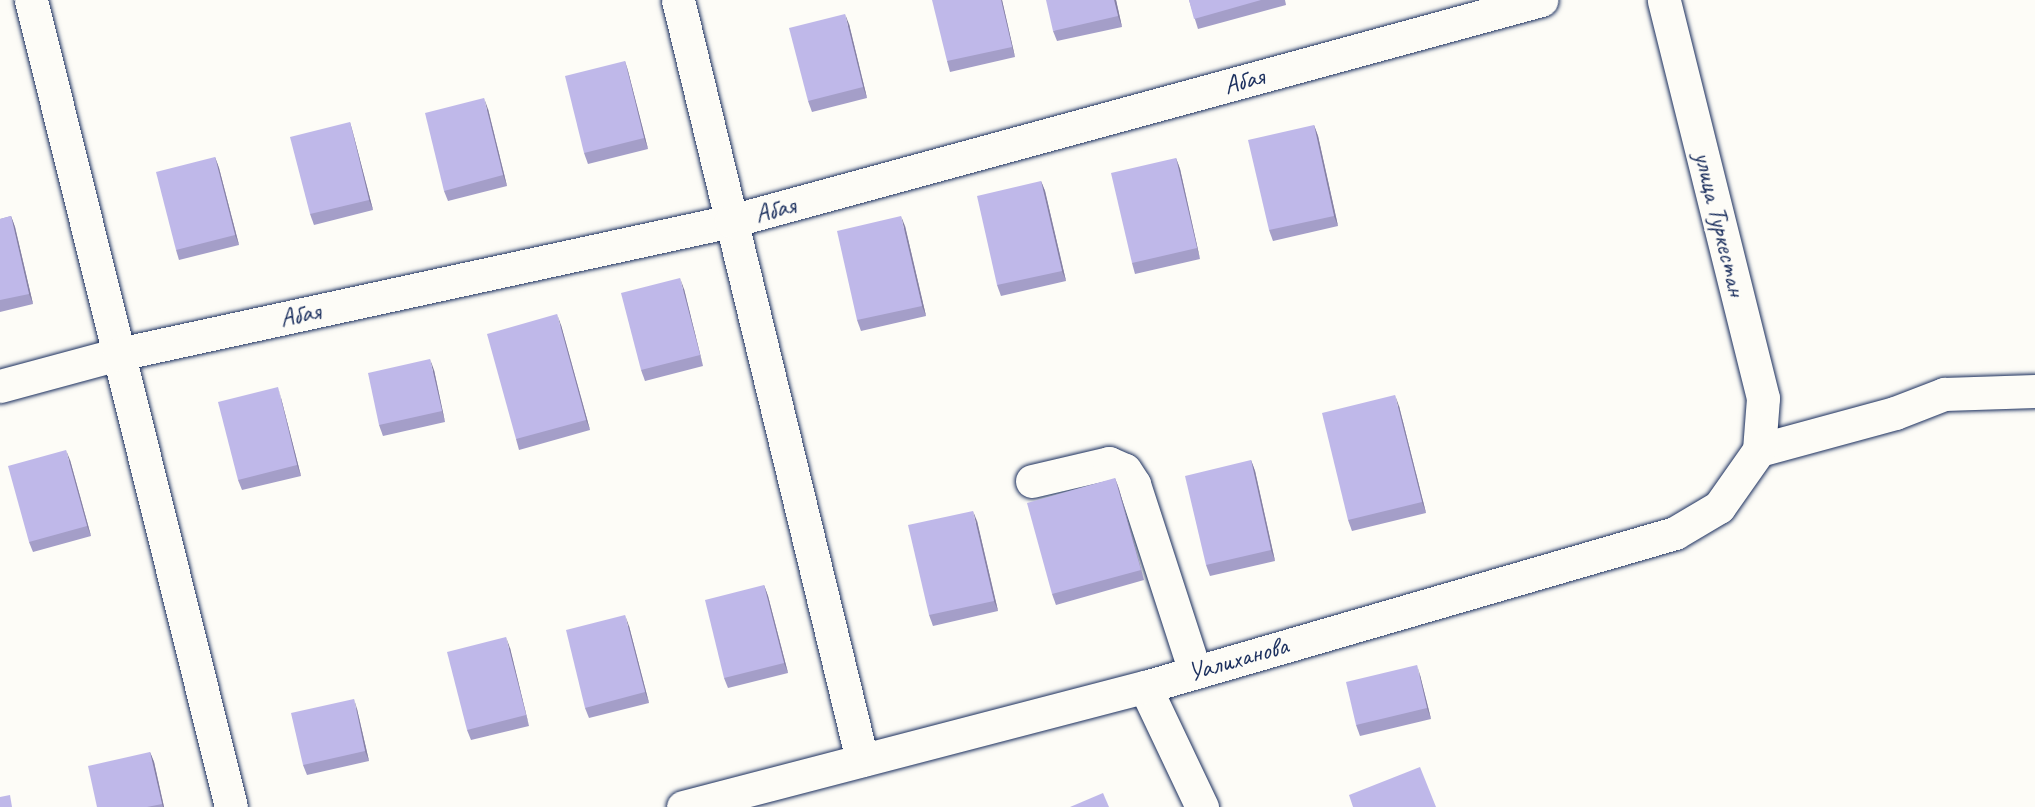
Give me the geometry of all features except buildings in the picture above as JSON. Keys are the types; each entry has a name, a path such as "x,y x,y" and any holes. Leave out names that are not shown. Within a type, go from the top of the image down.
{"street":[{"path":"31,0 231,807"},
{"path":"678,0 861,760"},
{"name":"Абая","path":"0,386 119,354 732,222 1541,0"},
{"name":"улица Туркестан","path":"1664,0 1763,398 1759,450"},
{"path":"1759,450 1885,416 1944,394 2035,391"},
{"name":"Уалиханова","path":"682,807 1145,687 1675,533 1719,507 1759,450"},
{"path":"1032,481 1089,466 1109,464 1125,470 1134,484 1195,672"},
{"path":"1145,687 1202,807"}]}
